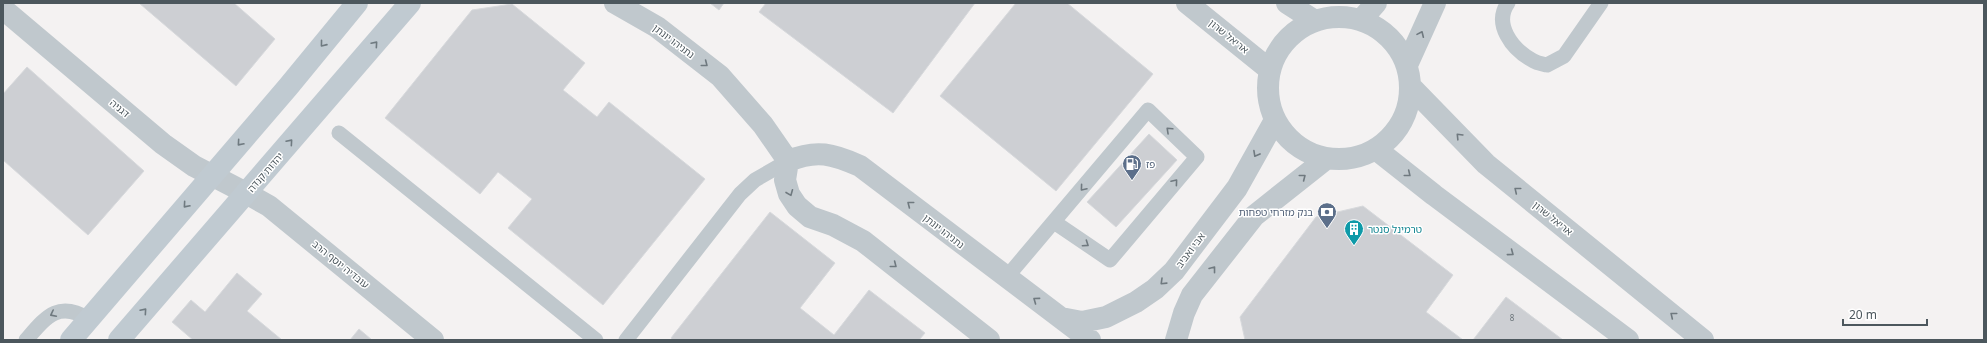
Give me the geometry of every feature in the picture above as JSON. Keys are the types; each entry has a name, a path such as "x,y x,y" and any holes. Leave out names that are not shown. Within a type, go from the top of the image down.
{"main road":[{"path":"71,340 357,3"},
{"name":"יהדות קנדה","path":"119,340 410,3"}],"street":[{"name":"נתניהו יונתן","path":"615,3 657,27 720,76 763,125 788,161 800,156 817,154 837,156 860,166 1006,278 1090,340"},
{"name":"אריאל שרון","path":"1187,3 1270,70"},
{"path":"1287,3 1315,21"},
{"path":"1361,20 1376,3"},
{"path":"1408,65 1435,3"},
{"name":"דגניה","path":"5,15 185,161 246,193"},
{"path":"1338,16 1361,20 1381,30 1397,46 1408,65 1411,87 1408,112 1396,133 1377,150 1356,159 1326,159 1305,152 1288,138 1275,120 1269,104 1267,87 1270,70 1279,48 1295,32 1315,21 1338,16"},
{"name":"אריאל שרון","path":"1411,87 1486,164 1703,340"},
{"name":"אבי ואביב","path":"1061,318 1082,322 1093,321 1106,317 1136,302 1155,289 1174,271 1237,188 1275,120"},
{"path":"1377,150 1434,195 1628,340"},
{"path":"1176,340 1184,313 1192,295 1254,216 1326,159"},
{"path":"788,161 785,180 789,194 797,206 810,217 833,225 863,241 990,340"},
{"name":"עובדיה יוסף הרב","path":"246,193 290,223 433,340"}],"lane":[{"path":"1508,3 1504,8 1501,22 1509,41 1532,60 1547,65 1564,56 1601,3"},
{"path":"1006,278 1148,110 1197,157 1110,260 1054,222"},
{"path":"339,133 596,340"},
{"path":"626,340 740,194 755,180 788,161"},
{"path":"26,340 50,315 62,310 78,312 88,319"}],"building":[{"path":"139,3 234,3 275,39 236,86"},
{"path":"710,3 724,3 719,10"},
{"path":"766,3 975,3 893,113 759,12"},
{"path":"1016,3 1067,3 1153,74 1056,191 940,96"},
{"path":"512,4 585,63 563,90 597,117 609,102 705,179 603,305 508,228 532,199 498,172 480,194 385,118 472,10"},
{"path":"27,67 144,171 88,235 3,160 3,94"},
{"name":"פז","path":"1149,134 1177,160 1116,227 1087,202"},
{"name":"טרמינל סנטר","path":"1363,206 1453,275 1426,312 1463,340 1245,340 1240,317 1316,217"},
{"path":"770,212 835,263 800,308 834,335 869,290 925,333 919,340 673,340 671,338"},
{"path":"237,273 262,294 247,311 282,340 193,340 172,322 191,300 205,312"},
{"path":"1506,297 1563,340 1473,340"},
{"path":"359,329 372,340 350,340"}],"place":[{"name":"פז","path":"1132,181"},
{"name":"בנק מזרחי טפחות","path":"1327,229"},
{"name":"טרמינל סנטר","path":"1354,246"}]}
